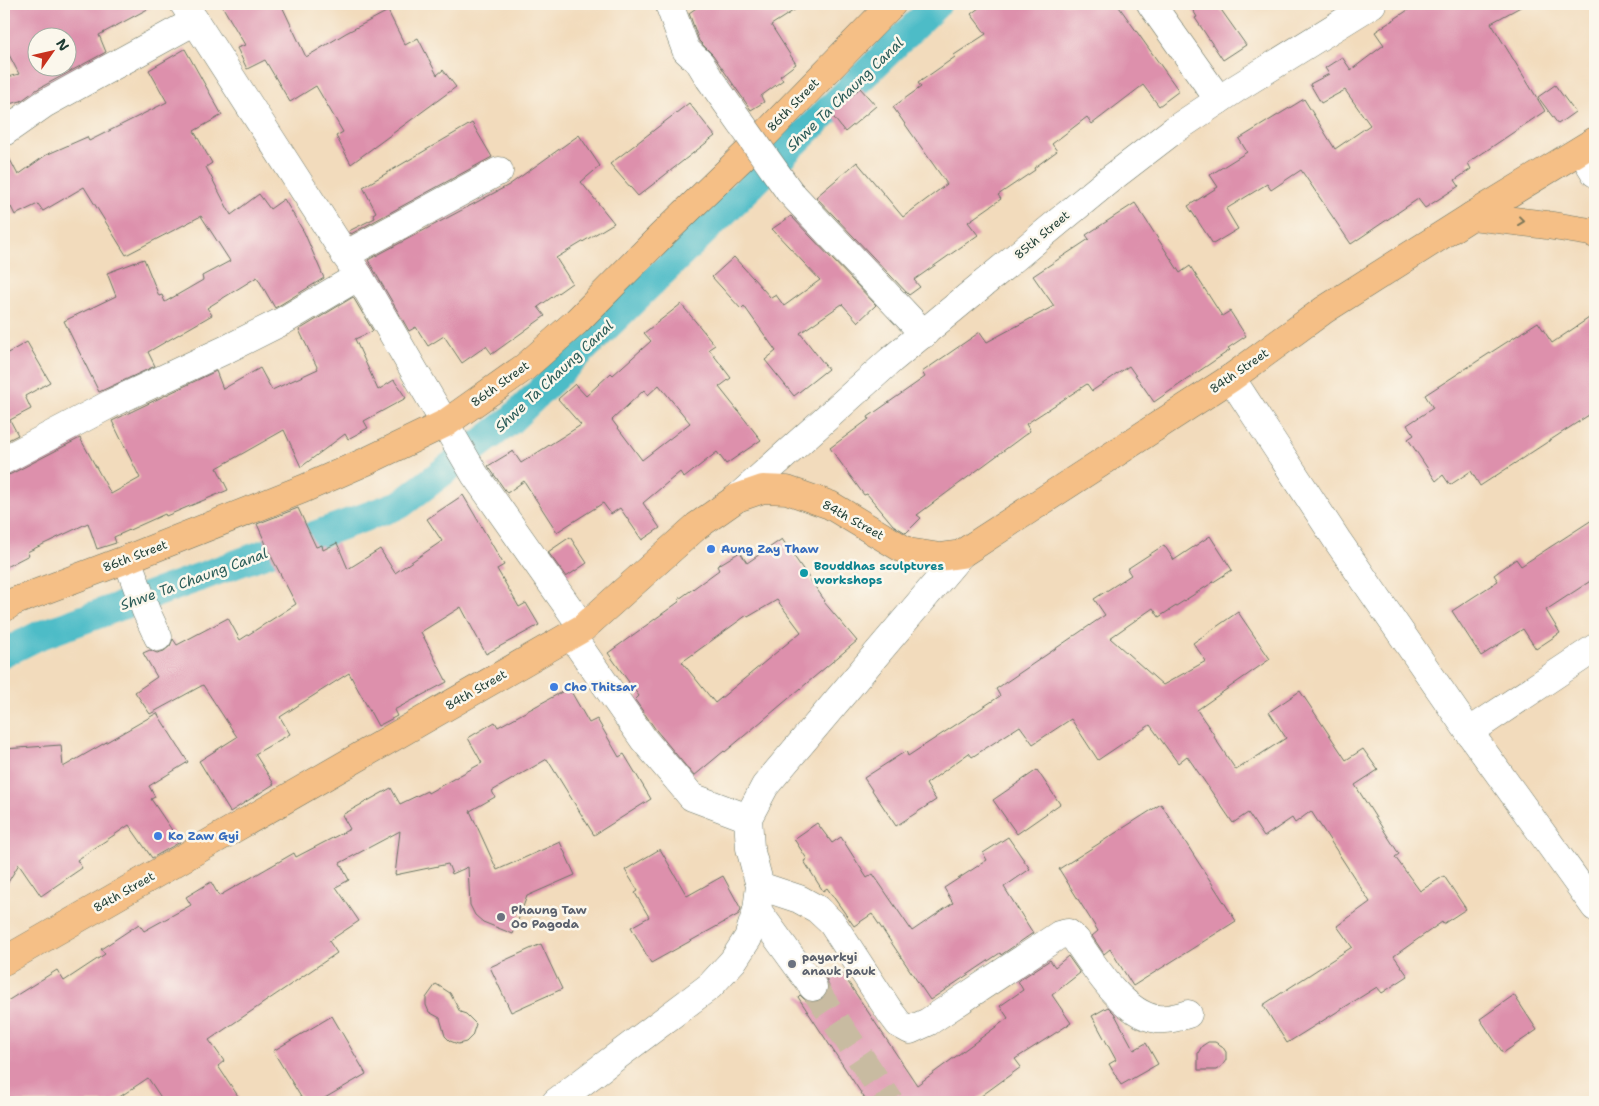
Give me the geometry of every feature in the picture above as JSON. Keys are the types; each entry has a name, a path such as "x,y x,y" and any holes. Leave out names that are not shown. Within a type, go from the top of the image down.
{"main road":[{"name":"86th Street","path":"4,608 14,602 303,489 367,461 450,431 576,322 751,149 892,4"},
{"name":"84th Street","path":"4,961 577,632 697,526 737,498 763,489 787,490 830,505 908,552 940,557 961,554 1231,378 1324,310 1472,216 1588,146"},
{"path":"1472,216 1547,224 1595,234"}],"street":[{"path":"669,4 686,50 700,63 789,191 924,334"},
{"path":"1151,4 1219,100"},
{"name":"85th Street","path":"737,498 891,360 1109,180 1174,130 1372,4"},
{"path":"4,132 44,104 189,12 352,266 476,475 644,740 692,797 748,818"},
{"path":"1588,146 1595,173"},
{"path":"4,460 114,402 283,321 352,266 499,171"},
{"path":"1231,378 1337,540 1468,732 1595,907"},
{"path":"813,987 758,898 750,848 748,818 765,786 961,554"},
{"path":"127,559 146,611 158,637"},
{"path":"1468,732 1595,648"},
{"path":"758,898 799,898 817,908 832,923 899,1024 910,1030 928,1022 1059,935 1068,933 1076,940 1114,991 1127,1004 1142,1014 1157,1019 1176,1018 1188,1014"},
{"path":"556,1102 710,986 733,961 748,938 758,898"}],"building":[{"path":"4,4 157,4 99,35 106,52 78,67 78,28 28,28 28,78 58,78 21,101 9,104 4,88 4,78 19,74 4,45"},
{"path":"221,4 281,4 306,57 388,11 405,45 418,38 437,75 443,70 456,87 351,164 336,136 343,132 316,86 290,102 265,60 247,69 237,48 245,45"},
{"path":"702,4 804,4 771,25 796,64 780,76 783,80 761,96 764,102 751,110 713,55 699,41 689,13"},
{"path":"984,4 1117,4 1179,91 1159,106 1143,85 1092,124 1087,117 1052,144 1057,151 1034,168 1035,170 998,195 1001,199 968,222 978,235 914,280 920,287 909,295 816,197 857,162 903,217 947,184 893,107 921,87 918,83 955,57 954,55 986,34 971,14"},
{"path":"1189,4 1217,4 1246,45 1223,60 1195,18 1197,17"},
{"path":"1417,4 1526,4 1491,23 1545,111 1468,163 1471,169 1455,180 1459,186 1425,208 1418,199 1351,244 1301,170 1271,190 1267,184 1226,209 1238,229 1213,244 1188,206 1218,187 1210,175 1247,152 1239,139 1304,99 1335,149 1370,125 1345,90 1321,103 1310,84 1329,74 1325,68 1342,57 1351,70 1384,45 1375,32"},
{"path":"185,49 222,115 194,131 212,163 206,167 231,215 259,194 270,209 284,199 304,232 324,278 275,308 257,277 207,308 212,315 148,352 155,366 99,392 64,321 116,296 107,273 144,259 159,296 162,295 165,302 203,280 202,276 230,261 201,216 126,255 84,187 43,211 38,204 15,215 11,207 4,211 4,148 18,175 46,155 87,137 89,141 167,102 149,70"},
{"path":"1555,85 1575,112 1558,124 1538,97"},
{"path":"860,88 876,106 845,132 831,114"},
{"path":"689,103 715,136 638,196 610,164"},
{"path":"472,123 492,157 351,234 349,231 375,218 373,214 376,212 363,187"},
{"path":"579,135 600,166 581,182 614,223 556,258 572,283 538,307 545,316 492,354 486,346 462,363 444,336 428,346 416,327 409,331 368,260 509,185"},
{"path":"1135,203 1180,273 1190,266 1222,316 1230,311 1246,336 1228,348 1230,350 1154,402 1129,366 1092,391 1087,384 1026,424 1030,431 917,515 921,518 906,533 893,525 867,494 864,495 830,448 869,419 868,417 925,377 922,372 980,332 987,342 1054,306 1033,276 1089,239 1086,235"},
{"path":"791,216 876,305 858,322 842,304 800,333 828,369 794,396 765,360 776,351 744,306 741,309 712,277 734,257 771,298 776,295 784,306 820,280 772,229"},
{"path":"353,297 373,331 355,339 378,390 394,380 406,398 364,421 368,428 348,439 345,434 301,467 284,430 217,468 228,490 166,516 165,514 114,537 116,543 97,549 88,523 27,552 29,555 4,568 4,476 80,438 111,494 140,478 112,421 216,371 223,389 260,368 272,390 318,369 299,330"},
{"path":"681,304 715,345 709,349 731,378 719,387 761,440 726,464 717,452 684,478 680,472 643,503 660,528 642,540 620,508 611,514 603,503 557,532 524,481 507,493 488,466 513,451 521,463 581,425 558,399 575,384 586,396 651,341 644,333","holes":["659,385 690,423 642,460 612,420 644,390 648,395"]},
{"path":"1595,314 1595,411 1480,486 1471,471 1450,485 1443,475 1436,481 1408,439 1414,435 1407,425 1433,408 1425,395 1538,322 1552,343"},
{"path":"27,342 50,382 25,396 31,409 10,420 18,435 4,442 4,355"},
{"path":"463,495 504,565 497,569 519,607 526,603 539,625 486,654 461,607 421,632 447,682 394,710 397,716 378,726 349,673 280,717 290,734 255,754 274,784 230,812 199,761 237,737 203,685 150,714 135,692 157,677 143,653 150,650 157,653 164,651 170,646 173,639 177,645 228,618 240,640 296,604 257,524 298,508 316,547 322,545 323,550 337,543 348,569 380,549 395,573 442,541 427,519"},
{"path":"1595,518 1595,578 1546,610 1560,633 1536,649 1523,629 1481,656 1452,611 1498,581 1494,575 1516,559 1521,566"},
{"path":"1210,536 1232,570 1159,617 1153,608 1110,638 1163,685 1206,661 1193,643 1238,612 1270,659 1197,710 1236,770 1286,738 1269,712 1300,691 1346,760 1363,749 1378,770 1355,785 1399,854 1395,857 1420,891 1444,876 1466,909 1443,924 1442,922 1394,956 1408,976 1382,993 1377,987 1287,1043 1263,1005 1352,947 1337,926 1370,902 1311,811 1295,823 1292,818 1264,837 1248,813 1233,823 1187,756 1178,763 1150,725 1098,760 1071,719 1033,744 1020,726 972,757 969,753 926,784 936,800 896,826 864,778 906,751 908,756 1000,696 996,689 1105,615 1094,599 1131,575 1127,569 1164,545 1174,560"},
{"path":"570,537 587,563 566,577 548,552"},
{"path":"782,539 824,602 857,641 694,776 656,730 635,700 639,696 608,653 719,570 717,566 740,552 747,563","holes":["777,600 801,632 715,703 682,662 747,615 748,617"]},
{"path":"569,688 589,723 597,719 619,757 624,754 651,799 594,835 547,759 492,791 495,797 470,811 497,870 560,842 575,875 527,896 513,934 483,922 475,915 470,905 468,867 452,874 448,864 395,875 400,831 340,863 349,880 336,887 359,921 329,941 337,953 209,1040 224,1061 218,1066 242,1102 164,1102 148,1078 112,1102 4,1102 4,1003 57,970 64,981 105,954 101,949 139,924 144,931 191,905 186,897 211,882 219,896 294,853 296,857 350,829 342,815 391,788 400,804 427,791 428,793 482,763 468,738 495,722 498,727"},
{"path":"157,713 188,762 149,786 155,797 151,799 180,842 152,858 129,825 77,860 82,868 41,896 19,864 4,889 4,749 61,745 63,767"},
{"path":"1037,770 1060,804 1017,834 993,800"},
{"path":"1161,804 1236,921 1133,986 1110,949 1104,954 1092,936 1098,931 1059,869"},
{"path":"817,823 832,843 841,837 867,878 873,874 912,931 953,903 944,888 987,860 983,853 1008,837 1030,869 1004,887 1033,933 930,1000 872,914 854,926 827,888 823,891 804,861 807,859 794,839"},
{"path":"660,849 687,896 723,876 741,909 739,914 651,963 631,927 649,917 635,893 638,891 625,870"},
{"path":"541,944 562,989 511,1012 490,967"},
{"path":"1068,956 1080,973 1052,995 1071,1023 1015,1059 1021,1067 973,1102 867,1102 798,997 800,995 806,1001 814,1003 822,1000 829,986 826,979 840,970 917,1085 1008,1018 1000,1006 1023,990 1018,981 1050,960 1055,967"},
{"path":"436,984 450,993 460,1012 466,1014 476,1024 472,1036 466,1042 458,1044 450,1041 445,1036 440,1018 429,1012 426,998"},
{"path":"1514,995 1537,1030 1503,1053 1480,1019"},
{"path":"1108,1007 1114,1013 1134,1050 1146,1043 1158,1064 1121,1085 1109,1064 1116,1060 1092,1016"},
{"path":"332,1016 366,1074 318,1102 304,1102 273,1051"},
{"path":"1208,1042 1215,1042 1222,1046 1226,1052 1226,1060 1216,1070 1198,1070 1198,1053 1202,1046"}],"waterway":[{"name":"Shwe Ta Chaung Canal","path":"4,653 38,636 401,504 511,420 937,4"}],"tunnel":[{"path":"813,987 890,1102"}],"place":[{"name":"Aung Zay Thaw","path":"711,549"},
{"name":"Bouddhas sculptures workshops","path":"804,573"},
{"name":"Cho Thitsar","path":"554,687"},
{"name":"Ko Zaw Gyi","path":"158,836"},
{"name":"Phaung Taw Oo Pagoda","path":"501,917"},
{"name":"payarkyi anauk pauk","path":"792,964"}]}
